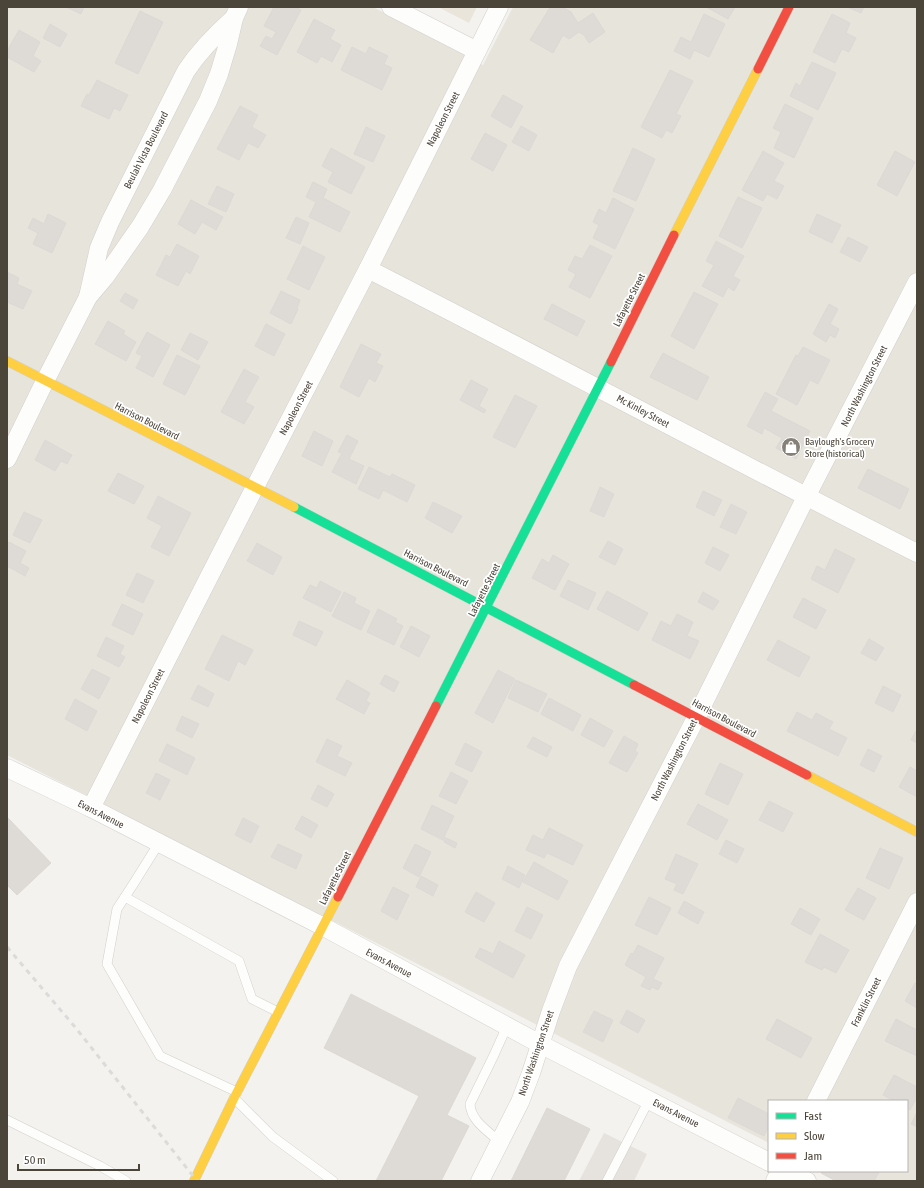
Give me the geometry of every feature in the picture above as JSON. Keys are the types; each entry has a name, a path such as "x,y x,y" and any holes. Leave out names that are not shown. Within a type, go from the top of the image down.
{"street":[{"path":"391,7 477,51"},
{"name":"Napoleon Street","path":"91,808 368,269 499,7"},
{"name":"Lafayette Street","path":"194,1181 235,1095 487,607 789,7"},
{"name":"Beulah Vista Boulevard","path":"88,298 99,248 110,222 186,71 197,54 236,12"},
{"name":"Beulah Vista Boulevard","path":"7,459 44,381 88,298 121,257 166,184 208,101 219,74 236,12"},
{"name":"Mc Kinley Street","path":"368,269 598,387 806,497 917,553"},
{"name":"North Washington Street","path":"480,1181 520,1102 531,1073 550,1011 568,966 697,716 806,497 917,282"},
{"name":"Harrison Boulevard","path":"7,362 255,487 917,832"},
{"name":"Evans Avenue","path":"7,768 91,808 322,926 540,1044 768,1161"},
{"name":"Franklin Street","path":"817,1100 917,902"},
{"path":"775,1181 780,1172"},
{"path":"789,1172 807,1181"}],"lane":[{"path":"159,843 116,909 107,964 160,1056 235,1095 273,1137 333,1181"},
{"path":"125,897 239,961 252,998 278,1012"},
{"path":"500,1142 475,1119 471,1112 470,1104 507,1026"},
{"path":"607,1181 649,1100"},
{"path":"7,1120 100,1166 126,1181"}],"shaded area":[{"path":"7,7 373,7 483,65 513,7 917,7 917,1181 843,1181 826,1172 908,1172 908,1100 768,1100 768,1142 7,755"},
{"path":"438,7 477,7 469,23"},
{"path":"604,1133 647,1154 634,1181 579,1181"}],"building":[{"path":"66,7 84,7 81,14"},
{"path":"274,7 295,7 301,10 277,55 260,46 266,36 272,39 276,32 264,26"},
{"path":"551,7 562,7 571,12 578,23 593,13 605,32 589,43 584,35 579,32 569,39 563,35 553,53 530,40"},
{"path":"706,7 735,7 728,19"},
{"path":"847,7 864,7 861,13"},
{"path":"140,11 163,22 138,74 115,63"},
{"path":"704,14 725,24 709,57 694,50 690,59 674,51 681,37 691,42"},
{"path":"832,14 850,23 846,33 856,38 849,52 842,49 835,63 813,52"},
{"path":"314,19 335,30 330,39 341,45 332,62 321,56 317,63 297,52"},
{"path":"50,24 67,34 60,47 43,38"},
{"path":"19,30 40,42 33,56 41,61 34,72 7,57 7,51"},
{"path":"352,47 366,54 369,47 388,56 384,64 392,68 382,90 341,70"},
{"path":"812,62 836,73 818,110 790,96 796,83 800,86"},
{"path":"670,70 693,81 676,114 681,116 672,133 666,130 662,138 641,127"},
{"path":"97,80 128,95 120,111 114,108 109,119 81,106"},
{"path":"503,95 523,106 511,128 491,116"},
{"path":"785,104 813,118 794,158 774,148 781,132 773,128"},
{"path":"240,106 258,115 252,127 266,135 258,148 248,143 239,160 217,149"},
{"path":"521,126 537,135 529,151 512,142"},
{"path":"366,127 385,136 373,162 354,154"},
{"path":"485,133 507,145 493,171 471,159"},
{"path":"331,148 365,167 351,194 328,182 333,172 322,166"},
{"path":"633,148 655,159 636,201 613,191"},
{"path":"763,151 784,163 774,181 784,186 777,199 767,194 763,201 742,190"},
{"path":"895,151 915,162 897,196 877,185"},
{"path":"313,182 327,189 323,198 350,212 340,232 309,217 316,202 306,197"},
{"path":"217,186 234,194 226,212 208,204"},
{"path":"738,197 762,208 742,248 719,236"},
{"path":"613,198 634,209 615,249 593,238 599,225 593,222 599,209 606,213"},
{"path":"191,200 223,217 216,230 202,222 195,234 178,224"},
{"path":"48,214 66,223 52,253 33,244 38,233 28,228 33,218 44,224"},
{"path":"817,214 841,225 832,243 809,232"},
{"path":"296,217 309,223 300,244 286,238"},
{"path":"848,237 868,247 860,262 840,252"},
{"path":"716,241 744,256 733,276 740,280 734,291 728,287 723,297 702,286 714,265 706,261"},
{"path":"177,244 199,256 190,274 186,271 178,286 156,275 166,255 170,257"},
{"path":"590,245 612,256 590,298 569,287 576,274 568,270 575,256 582,259"},
{"path":"303,246 325,257 309,290 287,279"},
{"path":"7,272 19,278 17,284 32,291 23,309 7,302"},
{"path":"281,291 300,300 298,309 291,324 270,313"},
{"path":"694,292 718,304 694,349 671,336"},
{"path":"125,293 138,300 133,309 120,301"},
{"path":"552,304 585,321 577,336 544,319"},
{"path":"829,304 838,309 830,324 839,329 835,338 830,335 826,342 813,334"},
{"path":"108,321 125,331 123,334 136,342 126,361 95,344"},
{"path":"266,324 285,334 274,356 255,346"},
{"path":"147,332 170,345 153,377 136,368 142,356 136,353"},
{"path":"190,333 208,342 198,360 181,350"},
{"path":"361,344 381,354 376,363 383,366 375,382 369,378 359,397 340,387"},
{"path":"803,347 830,360 818,384 810,380 797,405 776,394 796,355 798,356"},
{"path":"663,353 709,377 697,400 650,377"},
{"path":"177,355 200,366 185,395 163,384"},
{"path":"244,369 259,377 245,402 254,407 244,424 221,412"},
{"path":"471,380 488,389 479,406 486,410 484,413 460,400"},
{"path":"765,392 778,399 771,411 810,431 796,459 776,448 782,438 764,428 762,434 747,426"},
{"path":"515,395 537,406 515,448 493,437"},
{"path":"314,431 333,441 322,466 302,456"},
{"path":"347,435 358,441 349,459 364,466 356,484 332,472 342,453 338,452"},
{"path":"45,440 72,455 67,464 61,461 55,471 35,460"},
{"path":"369,467 390,477 392,474 415,485 407,502 383,490 379,499 358,489"},
{"path":"868,469 909,489 900,509 858,488"},
{"path":"118,473 144,486 134,504 108,491"},
{"path":"600,487 614,494 604,517 590,511"},
{"path":"703,491 722,500 714,516 696,507"},
{"path":"158,496 191,513 169,556 151,547 162,526 147,518"},
{"path":"433,502 462,516 452,533 425,518"},
{"path":"731,504 747,512 736,534 720,527"},
{"path":"24,512 42,520 30,543 13,535"},
{"path":"608,541 623,549 615,565 599,557"},
{"path":"9,542 26,551 20,563 29,568 25,576 7,566 7,545"},
{"path":"257,543 282,557 273,575 247,561"},
{"path":"713,547 729,555 720,571 705,563"},
{"path":"835,549 855,559 838,593 811,579 817,566 825,570"},
{"path":"553,555 569,564 555,590 532,578 542,559 549,563"},
{"path":"137,573 154,581 143,603 126,595"},
{"path":"568,580 596,593 588,610 560,596"},
{"path":"320,581 341,592 331,612 303,598 310,585 317,588"},
{"path":"607,591 648,613 638,631 597,609"},
{"path":"344,592 356,598 354,603 370,611 361,630 332,616"},
{"path":"703,592 719,601 713,610 698,602"},
{"path":"803,598 826,610 816,629 793,617"},
{"path":"122,604 143,614 133,635 112,625"},
{"path":"378,609 397,619 395,622 403,626 394,645 367,632"},
{"path":"677,614 693,622 687,636 699,641 690,659 652,640 661,621 671,626"},
{"path":"299,621 323,632 316,646 293,635"},
{"path":"411,626 430,636 419,657 400,647"},
{"path":"222,635 253,650 245,665 238,661 229,681 205,669"},
{"path":"106,637 124,646 120,654 125,657 119,667 97,656"},
{"path":"869,639 884,648 876,661 861,653"},
{"path":"778,640 810,657 799,677 767,660"},
{"path":"92,669 110,678 99,699 81,689"},
{"path":"498,670 515,679 493,723 475,713"},
{"path":"385,675 399,682 394,692 380,684"},
{"path":"347,680 370,693 366,701 370,703 364,714 336,699"},
{"path":"516,680 547,694 538,712 508,698"},
{"path":"198,685 214,694 208,707 191,699"},
{"path":"883,686 901,695 893,712 875,703"},
{"path":"549,698 581,715 573,731 541,714"},
{"path":"75,699 97,711 87,731 65,719"},
{"path":"797,712 812,720 816,713 833,722 829,729 847,738 838,756 787,731"},
{"path":"182,716 199,724 192,738 176,730"},
{"path":"590,718 613,731 604,747 581,735"},
{"path":"917,729 917,743 911,740"},
{"path":"624,736 638,744 635,751 638,753 627,772 609,763"},
{"path":"533,737 552,747 547,757 527,747"},
{"path":"327,739 342,746 337,756 352,763 345,776 316,762"},
{"path":"465,743 482,752 472,772 455,764"},
{"path":"167,744 195,758 187,775 159,761"},
{"path":"868,749 882,756 874,772 860,765"},
{"path":"720,763 743,774 728,805 705,794"},
{"path":"910,767 917,771 917,797 899,787"},
{"path":"451,772 468,781 456,804 439,796"},
{"path":"156,773 170,780 160,800 146,793"},
{"path":"318,785 334,794 327,807 311,799"},
{"path":"769,801 793,813 783,832 759,820"},
{"path":"698,804 728,820 717,840 687,824"},
{"path":"432,805 454,816 444,837 457,843 455,848 444,842 445,841 421,829"},
{"path":"302,816 318,825 311,838 295,829"},
{"path":"7,817 51,863 17,895 7,885"},
{"path":"243,818 259,826 251,843 235,835"},
{"path":"549,828 583,845 573,865 547,853 544,858 526,850 533,835 543,840"},
{"path":"726,840 744,849 737,863 719,854"},
{"path":"278,844 302,855 296,869 271,857"},
{"path":"415,844 431,852 419,877 403,868"},
{"path":"880,848 903,858 889,889 866,878"},
{"path":"676,854 698,864 683,894 674,890 677,884 665,879"},
{"path":"534,862 568,881 558,900 523,882"},
{"path":"508,866 525,875 519,888 502,879"},
{"path":"421,876 438,885 433,896 416,887"},
{"path":"393,887 409,895 397,920 381,911"},
{"path":"858,888 876,898 864,920 845,910"},
{"path":"476,892 495,903 484,922 465,912"},
{"path":"649,897 671,908 657,935 635,925"},
{"path":"684,901 704,912 698,924 678,913"},
{"path":"527,907 543,915 531,939 515,931"},
{"path":"800,908 820,919 811,935 791,924"},
{"path":"820,934 849,950 836,973 824,967 822,970 805,962"},
{"path":"499,941 525,955 513,978 475,957 480,948 493,954"},
{"path":"638,945 664,958 653,979 662,983 658,990 652,987 650,990 641,986 646,977 625,965 631,953 633,954"},
{"path":"915,983 917,984 917,1008 905,1001"},
{"path":"351,994 476,1058 447,1115 469,1126 441,1181 376,1181 419,1096 324,1048"},
{"path":"627,1010 645,1020 638,1033 620,1023"},
{"path":"594,1011 613,1020 603,1042 583,1032"},
{"path":"777,1019 812,1038 801,1058 766,1039"},
{"path":"896,1019 917,1030 917,1056 885,1041"},
{"path":"894,1075 917,1087 917,1097 910,1110 908,1109 908,1100 892,1100 883,1095"},
{"path":"738,1098 768,1113 768,1128 764,1136 728,1118"},
{"path":"547,1108 590,1129 564,1181 511,1181"},
{"path":"917,1112 917,1127 911,1124"},
{"path":"879,1172 874,1181 836,1181 821,1173"}],"railway":[{"path":"7,947 75,1027 197,1181"}],"traffic: fast":[{"path":"436,706 611,362"},
{"path":"294,507 634,685"}],"traffic: slow":[{"path":"674,235 758,69"},
{"path":"7,361 294,507"},
{"path":"807,775 917,832"},
{"path":"194,1181 234,1098 338,897"}],"traffic: jam":[{"path":"758,69 789,7"},
{"path":"611,362 674,235"},
{"path":"634,685 807,775"},
{"path":"338,897 436,706"}],"place":[{"name":"Baylough's Grocery Store (historical)","path":"791,447"}]}
